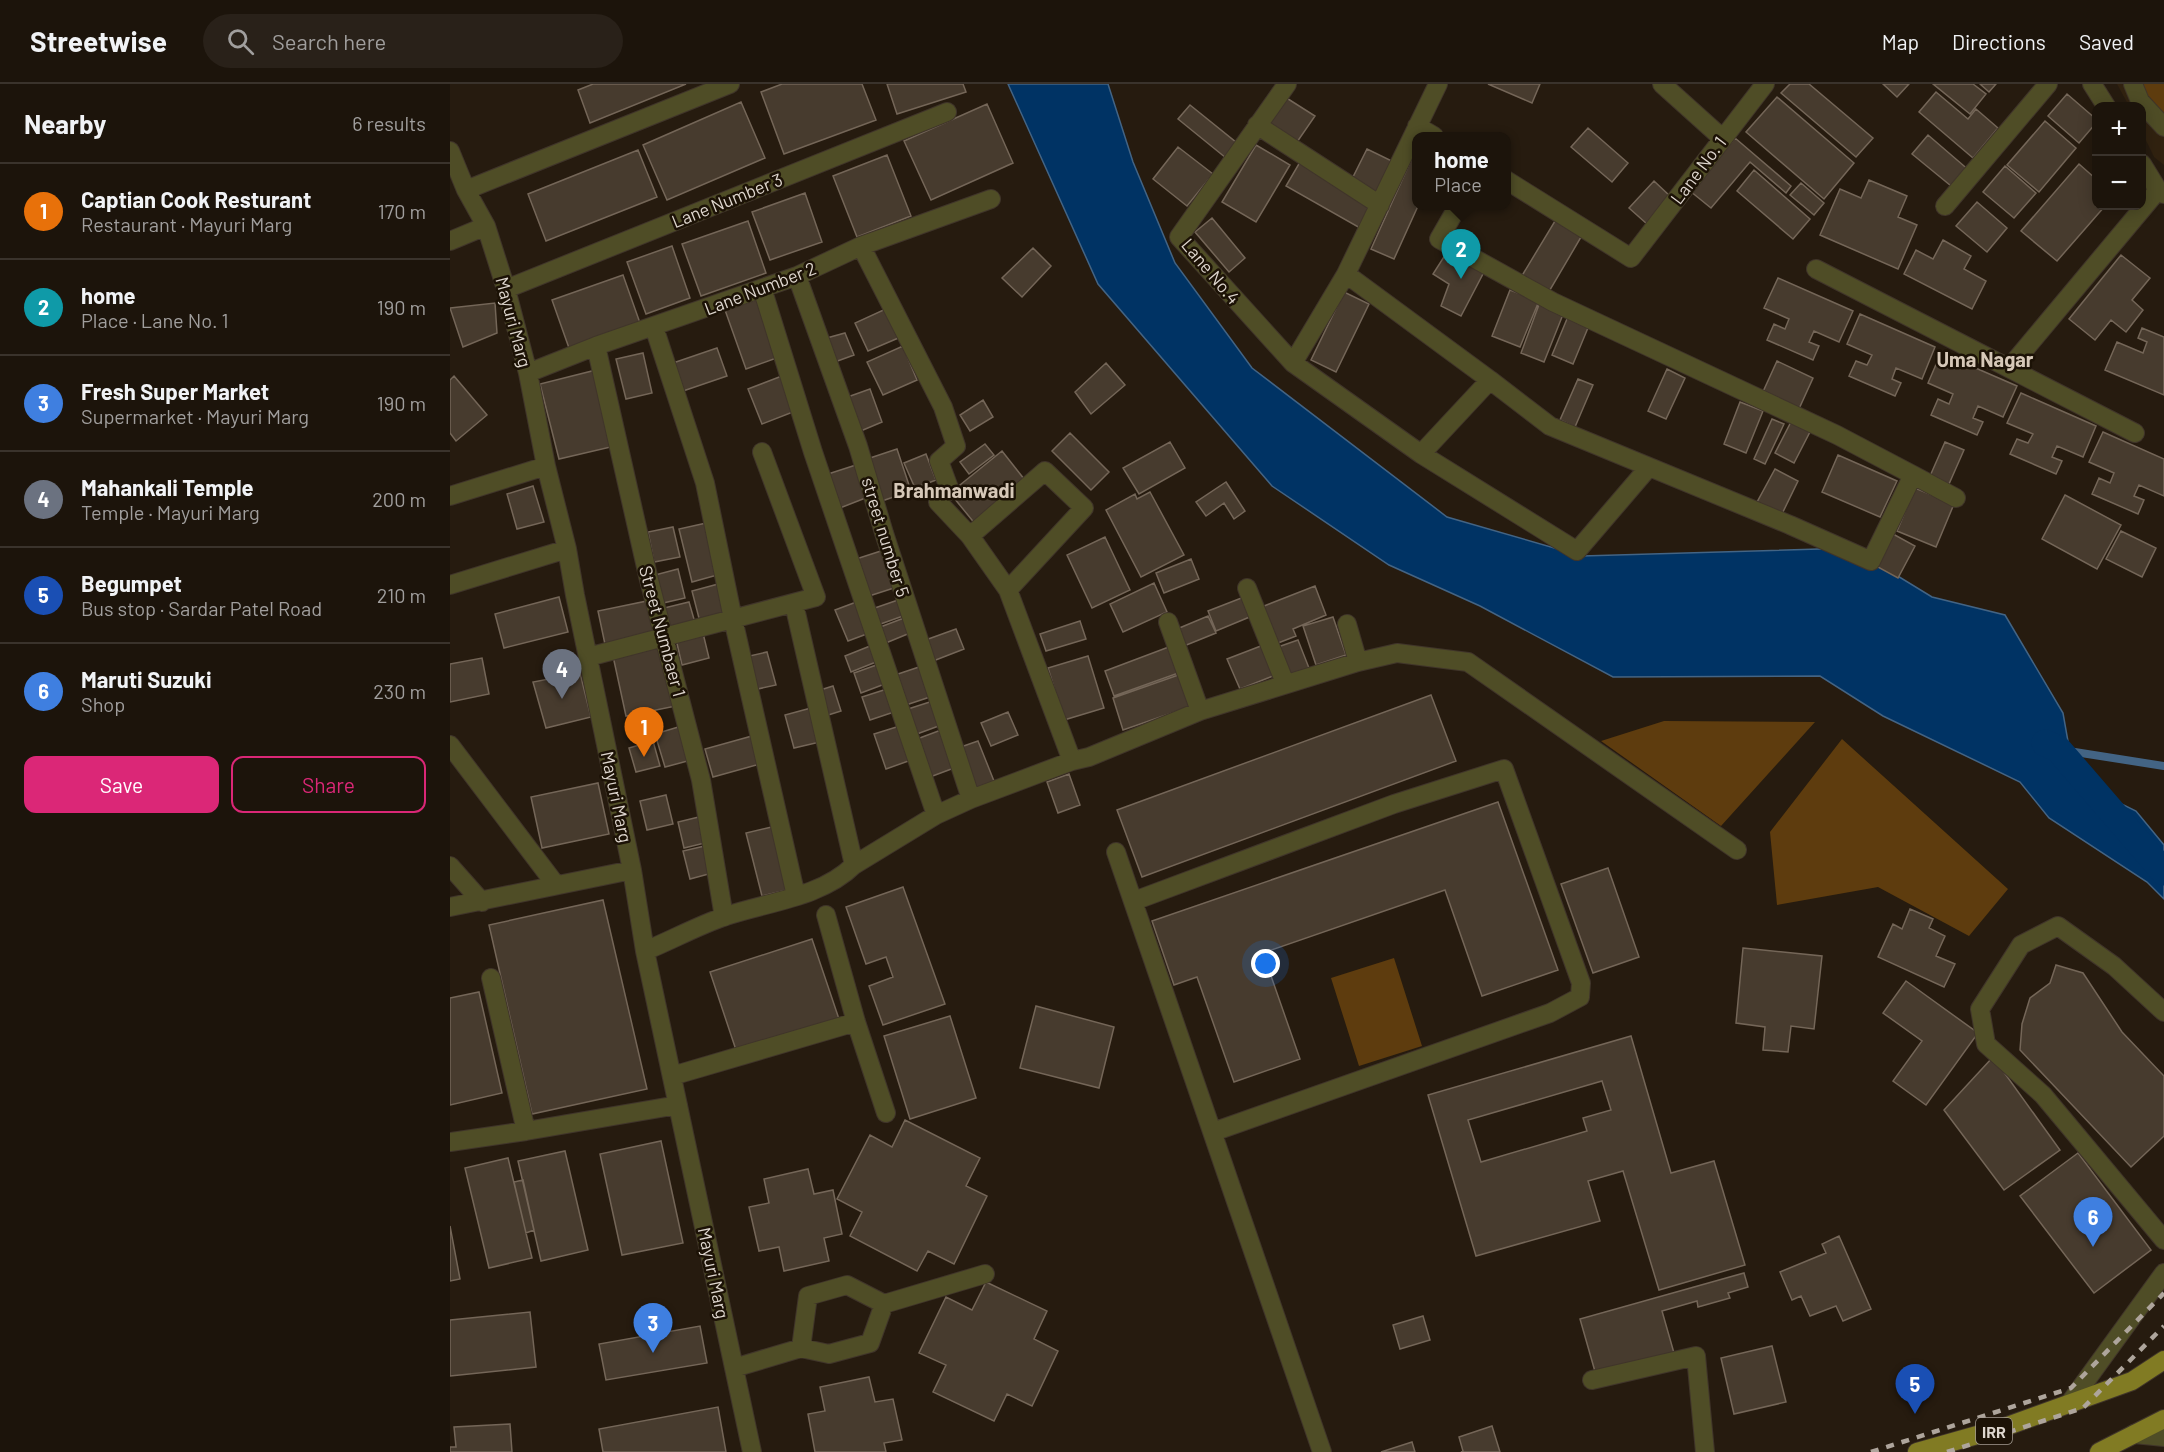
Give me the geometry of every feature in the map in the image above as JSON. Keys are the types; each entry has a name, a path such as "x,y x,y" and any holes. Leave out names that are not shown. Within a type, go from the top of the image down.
{"main road":[{"name":"IRR","path":"1917,1452 2002,1428 2132,1381 2164,1360"},
{"path":"2099,1452 2164,1419"}],"street":[{"path":"466,189 730,84"},
{"name":"Lane No.4","path":"1287,84 1179,237 1293,363"},
{"path":"1414,132 1438,84"},
{"path":"1662,84 1722,138"},
{"name":"Lane No. 1","path":"1511,183 1631,258 1765,84"},
{"path":"1945,206 2048,84"},
{"path":"2092,84 2103,102"},
{"path":"2133,84 2140,101 2164,127"},
{"name":"Lane Number 3","path":"506,289 947,112"},
{"path":"1257,125 1380,205"},
{"path":"1417,126 1427,132"},
{"path":"1412,137 1346,274 1293,363 1421,454 1577,551 1649,467"},
{"name":"Mayuri Marg","path":"450,152 486,226 506,289 528,373 546,466 567,549 632,870 645,951 752,1452"},
{"path":"2010,367 2161,192 2146,170"},
{"name":"Lane Number 2","path":"528,373 596,346 797,276 861,246 991,199"},
{"path":"1456,210 1439,240 1553,302 1837,435 1956,498"},
{"path":"450,241 486,226"},
{"path":"861,246 943,407 956,446 939,461 949,488 938,502 970,536 1008,590 1072,761"},
{"path":"1816,269 2135,433"},
{"path":"1346,274 1550,426 1790,525 1870,561 1914,475"},
{"name":"street number 5","path":"797,276 858,446 971,799"},
{"path":"762,288 813,452 936,815"},
{"path":"654,327 705,483 732,619 796,896"},
{"name":"Street Numbaer 1","path":"596,346 648,576 701,780 724,917"},
{"path":"1421,454 1490,380"},
{"path":"588,657 816,597 762,452"},
{"path":"450,496 546,466"},
{"path":"970,536 1045,471 1084,508 1008,590"},
{"path":"450,585 567,549"},
{"path":"1247,588 1286,683"},
{"path":"794,604 854,866"},
{"path":"1168,622 1200,711"},
{"path":"1347,624 1358,662"},
{"path":"645,951 724,917 823,888 936,815 971,799 1072,761 1089,757 1200,711 1286,683 1396,653 1468,662 1737,850"},
{"path":"450,745 556,885"},
{"path":"1134,901 1394,804 1504,769 1581,983 1580,997 1550,1013 1213,1132"},
{"path":"1116,852 1322,1452"},
{"path":"450,866 482,902"},
{"path":"450,907 632,870"},
{"path":"826,915 856,1022 886,1113"},
{"path":"2164,1012 2114,966 2058,926 2021,945 1980,1009 1986,1044 2043,1095 2164,1240"},
{"path":"491,978 526,1131"},
{"path":"672,1076 856,1022"},
{"path":"450,1142 678,1105"},
{"path":"2069,1404 2164,1273"},
{"path":"801,1348 808,1296 847,1285 884,1304 985,1274"},
{"path":"734,1368 801,1348 830,1354 870,1343 884,1304"},
{"path":"1592,1380 1696,1356 1705,1452"},
{"path":"2134,1434 2164,1437"}],"shaded area":[{"path":"2117,84 2164,84 2164,165 2154,157 2146,140 2146,102 2127,102"},
{"path":"2138,84 2164,84 2164,124"},
{"path":"1664,721 1815,722 1721,826 1601,741"},
{"path":"1842,739 2008,889 1969,936 1878,887 1777,905 1770,832"},
{"path":"1394,958 1422,1046 1359,1066 1331,978"}],"water":[{"path":"1008,84 1108,84 1133,162 1175,263 1252,368 1447,517 1582,556 1852,548 1932,597 2005,615 2063,713 2075,781 2136,811 2164,845 2164,899 2147,882 2049,818 2020,782 1883,716 1820,676 1613,677 1480,606 1389,565 1272,486 1098,284"}],"building":[{"path":"593,84 686,84 590,123 578,90"},
{"path":"782,84 862,84 876,120 784,154 761,92"},
{"path":"887,84 963,84 966,92 897,114"},
{"path":"1488,84 1540,84 1532,103"},
{"path":"1790,84 1809,84 1873,138 1856,157 1781,93"},
{"path":"1883,84 1909,84 1897,97"},
{"path":"1933,84 1973,84 1986,94 1970,114"},
{"path":"1980,84 1996,84 1989,92"},
{"path":"1936,92 1968,119 1976,109 1998,128 1973,158 1919,112"},
{"path":"2067,94 2092,116 2092,128 2079,143 2048,116"},
{"path":"1285,97 1315,116 1295,145 1265,126"},
{"path":"1777,97 1854,163 1824,199 1746,132"},
{"path":"741,102 765,158 667,200 643,145"},
{"path":"987,104 1013,163 931,200 904,141"},
{"path":"1190,105 1237,143 1226,158 1178,119"},
{"path":"2045,121 2076,148 2039,192 2007,165"},
{"path":"1588,128 1628,163 1612,182 1571,147"},
{"path":"1928,135 1971,172 1956,190 1912,154"},
{"path":"1735,138 1791,186 1786,193 1750,162 1711,208 1690,191"},
{"path":"1256,145 1290,165 1256,222 1222,202"},
{"path":"1178,147 1213,174 1187,206 1153,179"},
{"path":"1367,149 1396,163 1378,199 1349,185"},
{"path":"638,150 657,197 546,241 528,194"},
{"path":"887,155 911,216 857,237 833,176"},
{"path":"1412,158 1412,210 1416,210 1394,259 1371,249"},
{"path":"1300,162 1374,204 1360,228 1286,186"},
{"path":"2079,164 2092,175 2092,210 2102,210 2057,261 2021,231"},
{"path":"2005,166 2036,193 2014,218 1983,192"},
{"path":"1754,170 1810,219 1793,239 1737,191"},
{"path":"1869,180 1907,196 1898,217 1917,225 1898,269 1820,235 1840,189 1861,198"},
{"path":"1654,181 1671,197 1647,224 1629,208"},
{"path":"1801,183 1824,203 1814,215 1790,195"},
{"path":"805,193 822,242 770,260 752,212"},
{"path":"1977,202 2007,228 1987,252 1956,226"},
{"path":"1558,216 1584,232 1547,295 1520,279"},
{"path":"1212,218 1245,258 1229,272 1195,232"},
{"path":"748,221 766,273 701,296 682,244"},
{"path":"1943,240 1971,256 1964,269 1986,281 1972,309 1904,274 1916,250 1933,259"},
{"path":"672,246 690,298 646,314 627,262"},
{"path":"1033,248 1051,266 1022,297 1002,278"},
{"path":"1449,249 1484,272 1461,316 1441,306 1449,284 1433,274"},
{"path":"2121,255 2150,278 2132,300 2143,310 2126,332 2111,320 2095,340 2069,319"},
{"path":"623,275 640,323 569,348 552,300"},
{"path":"1778,278 1853,311 1839,342 1814,331 1809,342 1819,346 1813,360 1767,340 1774,324 1785,329 1789,319 1764,308"},
{"path":"1510,290 1539,301 1520,347 1492,336"},
{"path":"1344,292 1369,304 1336,372 1311,360"},
{"path":"761,298 782,356 746,369 725,310"},
{"path":"1540,302 1564,312 1544,362 1521,353"},
{"path":"495,303 497,333 463,347 450,308"},
{"path":"890,307 903,336 868,351 855,323"},
{"path":"1569,314 1590,323 1573,364 1552,355"},
{"path":"1860,314 1935,347 1922,379 1896,368 1892,379 1901,383 1895,396 1849,376 1856,361 1867,365 1872,355 1847,344"},
{"path":"2142,328 2164,337 2164,395 2105,370 2117,342 2143,353 2147,342 2138,338"},
{"path":"845,333 854,355 832,363 823,339"},
{"path":"903,346 917,380 883,395 867,362"},
{"path":"717,348 727,376 683,391 673,363"},
{"path":"643,353 652,393 626,399 616,359"},
{"path":"1941,353 2017,386 2003,417 1978,406 1973,418 1983,422 1977,435 1931,415 1938,399 1949,404 1953,394 1928,383"},
{"path":"1777,361 1813,378 1798,411 1762,394"},
{"path":"1106,363 1125,385 1091,414 1075,392"},
{"path":"1667,369 1685,378 1666,419 1648,411"},
{"path":"596,370 615,446 559,459 540,384"},
{"path":"787,374 798,410 762,424 748,389"},
{"path":"454,376 487,415 456,441 450,433 450,380"},
{"path":"1578,379 1593,385 1575,427 1560,420"},
{"path":"870,389 882,422 856,433 842,399"},
{"path":"2021,393 2096,426 2083,457 2057,446 2052,457 2062,461 2056,474 2010,454 2017,439 2028,443 2033,434 2007,423"},
{"path":"983,400 993,417 970,431 960,415"},
{"path":"1740,402 1763,411 1746,453 1724,444"},
{"path":"1794,416 1813,426 1794,463 1775,453"},
{"path":"1772,419 1784,424 1765,464 1754,459"},
{"path":"2103,432 2164,459 2164,496 2139,485 2134,496 2144,500 2138,514 2092,494 2099,478 2110,483 2114,473 2089,462"},
{"path":"1070,433 1109,472 1091,490 1052,451"},
{"path":"1170,442 1185,468 1139,494 1123,468"},
{"path":"1945,442 1964,450 1949,484 1930,476"},
{"path":"985,444 994,455 969,474 960,462"},
{"path":"897,449 911,491 879,502 864,460"},
{"path":"1002,451 1028,484 976,525 950,493"},
{"path":"926,454 936,480 915,488 904,463"},
{"path":"1838,455 1897,481 1880,517 1822,492"},
{"path":"859,464 868,497 840,508 828,474"},
{"path":"1775,469 1798,481 1781,516 1756,504"},
{"path":"1226,482 1245,511 1234,519 1224,503 1206,516 1196,502"},
{"path":"533,486 544,522 517,529 507,494"},
{"path":"1915,488 1954,504 1936,547 1897,531"},
{"path":"1150,492 1184,555 1141,577 1106,510 1135,494 1137,499"},
{"path":"2065,495 2121,525 2097,569 2042,539"},
{"path":"711,522 721,574 692,582 679,529"},
{"path":"673,527 680,557 654,562 648,532"},
{"path":"2121,531 2156,548 2142,577 2106,559"},
{"path":"1893,534 1915,546 1898,578 1876,566"},
{"path":"1105,537 1130,590 1092,608 1067,555"},
{"path":"884,550 897,587 866,597 853,560"},
{"path":"1191,559 1199,579 1164,593 1156,573"},
{"path":"678,569 685,598 663,603 655,575"},
{"path":"722,583 730,615 700,622 692,591"},
{"path":"1154,583 1167,612 1123,632 1110,604"},
{"path":"1315,586 1326,615 1293,629 1296,636 1273,645 1259,608"},
{"path":"559,597 568,632 504,648 495,614"},
{"path":"1244,597 1252,616 1216,631 1208,611"},
{"path":"898,600 903,616 875,626 869,610"},
{"path":"647,601 655,639 606,649 598,611"},
{"path":"859,601 872,632 848,641 835,610"},
{"path":"689,602 696,626 666,634 660,609"},
{"path":"1208,616 1216,633 1184,646 1177,629"},
{"path":"1333,617 1346,655 1316,665 1303,626"},
{"path":"904,618 910,633 881,645 875,629"},
{"path":"1080,621 1086,639 1046,651 1040,634"},
{"path":"702,629 709,658 682,665 675,635"},
{"path":"956,629 964,649 928,663 920,642"},
{"path":"1298,640 1309,668 1286,677 1275,648"},
{"path":"875,644 881,660 851,672 845,656"},
{"path":"1266,644 1278,674 1240,689 1227,659"},
{"path":"663,645 676,706 626,716 613,656"},
{"path":"1174,645 1184,671 1114,696 1105,671"},
{"path":"767,652 776,685 753,690 745,657"},
{"path":"1088,656 1104,708 1064,720 1048,668"},
{"path":"482,658 489,694 450,702 450,664"},
{"path":"882,663 890,682 861,693 854,673"},
{"path":"922,666 933,696 906,705 895,675"},
{"path":"580,673 591,717 546,728 533,682"},
{"path":"1184,673 1195,705 1123,730 1113,698"},
{"path":"833,686 841,711 825,716 817,691"},
{"path":"890,688 897,711 870,720 862,697"},
{"path":"1431,695 1456,761 1142,877 1117,810"},
{"path":"936,700 944,724 917,734 908,709"},
{"path":"811,708 820,742 794,748 785,715"},
{"path":"1008,712 1018,735 991,746 981,723"},
{"path":"685,725 695,759 665,767 655,734"},
{"path":"903,725 914,759 886,769 874,734"},
{"path":"941,730 954,768 930,777 917,739"},
{"path":"752,736 760,764 713,777 705,749"},
{"path":"653,741 660,766 636,772 629,748"},
{"path":"978,741 996,786 972,795 955,749"},
{"path":"1069,774 1080,805 1058,813 1047,782"},
{"path":"598,783 609,834 542,848 531,797"},
{"path":"666,795 673,824 647,830 640,801"},
{"path":"1498,802 1558,970 1482,996 1445,890 1263,953 1300,1059 1234,1082 1197,977 1174,985 1152,921"},
{"path":"703,816 709,842 684,848 678,822"},
{"path":"776,826 791,889 762,896 746,833"},
{"path":"709,845 716,872 690,879 683,851"},
{"path":"1608,868 1639,957 1593,973 1561,884"},
{"path":"903,887 945,1004 883,1025 869,986 893,977 886,957 866,964 846,907"},
{"path":"603,900 647,1089 532,1114 489,925"},
{"path":"1910,909 1933,919 1929,928 1945,936 1936,956 1955,964 1944,987 1878,957 1893,924 1902,929"},
{"path":"812,939 839,1019 737,1053 710,972"},
{"path":"1743,948 1822,956 1814,1029 1791,1026 1788,1052 1763,1050 1765,1027 1736,1023"},
{"path":"2056,965 2083,973 2122,1032 2164,1076 2164,1136 2131,1167 2020,1050 2022,1024 2030,998 2050,983"},
{"path":"1906,981 1978,1033 1926,1105 1893,1081 1922,1041 1883,1013"},
{"path":"479,992 502,1093 450,1105 450,998"},
{"path":"1036,1006 1114,1027 1099,1088 1020,1068"},
{"path":"950,1016 976,1098 910,1119 884,1036"},
{"path":"1631,1036 1671,1173 1714,1161 1745,1265 1659,1290 1623,1171 1588,1181 1600,1221 1476,1256 1428,1095","holes":["1602,1081 1611,1110 1583,1118 1587,1131 1481,1162 1468,1120"]},
{"path":"1993,1057 2060,1150 2004,1190 1944,1110"},
{"path":"905,1120 980,1158 966,1186 987,1196 954,1264 928,1251 917,1271 850,1236 862,1212 837,1199 870,1135 892,1147"},
{"path":"661,1141 683,1243 622,1255 600,1154"},
{"path":"565,1151 588,1250 541,1261 518,1161"},
{"path":"2078,1153 2151,1250 2094,1293 2020,1196"},
{"path":"508,1158 532,1258 489,1268 465,1168"},
{"path":"808,1169 814,1194 833,1190 842,1234 824,1238 829,1261 784,1271 779,1247 759,1251 749,1207 769,1203 764,1179"},
{"path":"523,1180 534,1230 526,1233 514,1182"},
{"path":"450,1226 460,1279 450,1281"},
{"path":"1839,1236 1871,1309 1843,1321 1836,1306 1810,1316 1801,1296 1792,1300 1780,1272 1826,1253 1822,1244"},
{"path":"1744,1273 1748,1287 1728,1293 1730,1298 1698,1307 1697,1301 1662,1311 1674,1353 1596,1375 1580,1319"},
{"path":"986,1282 1047,1311 1034,1339 1058,1351 1032,1406 1007,1394 994,1421 933,1392 946,1365 919,1353 946,1297 972,1310"},
{"path":"530,1312 536,1367 450,1376 450,1320"},
{"path":"1423,1316 1430,1340 1400,1349 1393,1325"},
{"path":"700,1326 707,1363 606,1380 599,1344"},
{"path":"1772,1346 1786,1402 1734,1414 1721,1358"},
{"path":"869,1377 875,1402 893,1399 902,1440 884,1443 886,1452 815,1452 808,1414 825,1411 820,1387"},
{"path":"718,1407 726,1452 603,1452 599,1429"},
{"path":"510,1424 512,1452 450,1452 450,1447 456,1447 454,1427"},
{"path":"1492,1426 1500,1452 1461,1452 1463,1451 1459,1437"},
{"path":"1412,1442 1415,1452 1381,1452"}],"waterway":[{"path":"2045,743 2058,749 2164,872"},
{"path":"2062,750 2164,766"}],"railway":[{"path":"1871,1452 2071,1388 2164,1293"},
{"path":"1947,1452 2083,1408 2164,1326"}],"place":[{"name":"home","path":"1461,279"},
{"name":"Mahankali Temple","path":"562,699"},
{"name":"Captian Cook Resturant","path":"644,757"},
{"name":"Maruti Suzuki","path":"2093,1247"},
{"name":"Fresh Super Market","path":"653,1353"},
{"name":"Begumpet","path":"1915,1414"}],"district":[{"name":"Uma Nagar","path":"1985,359"},
{"name":"Brahmanwadi","path":"954,490"}]}
